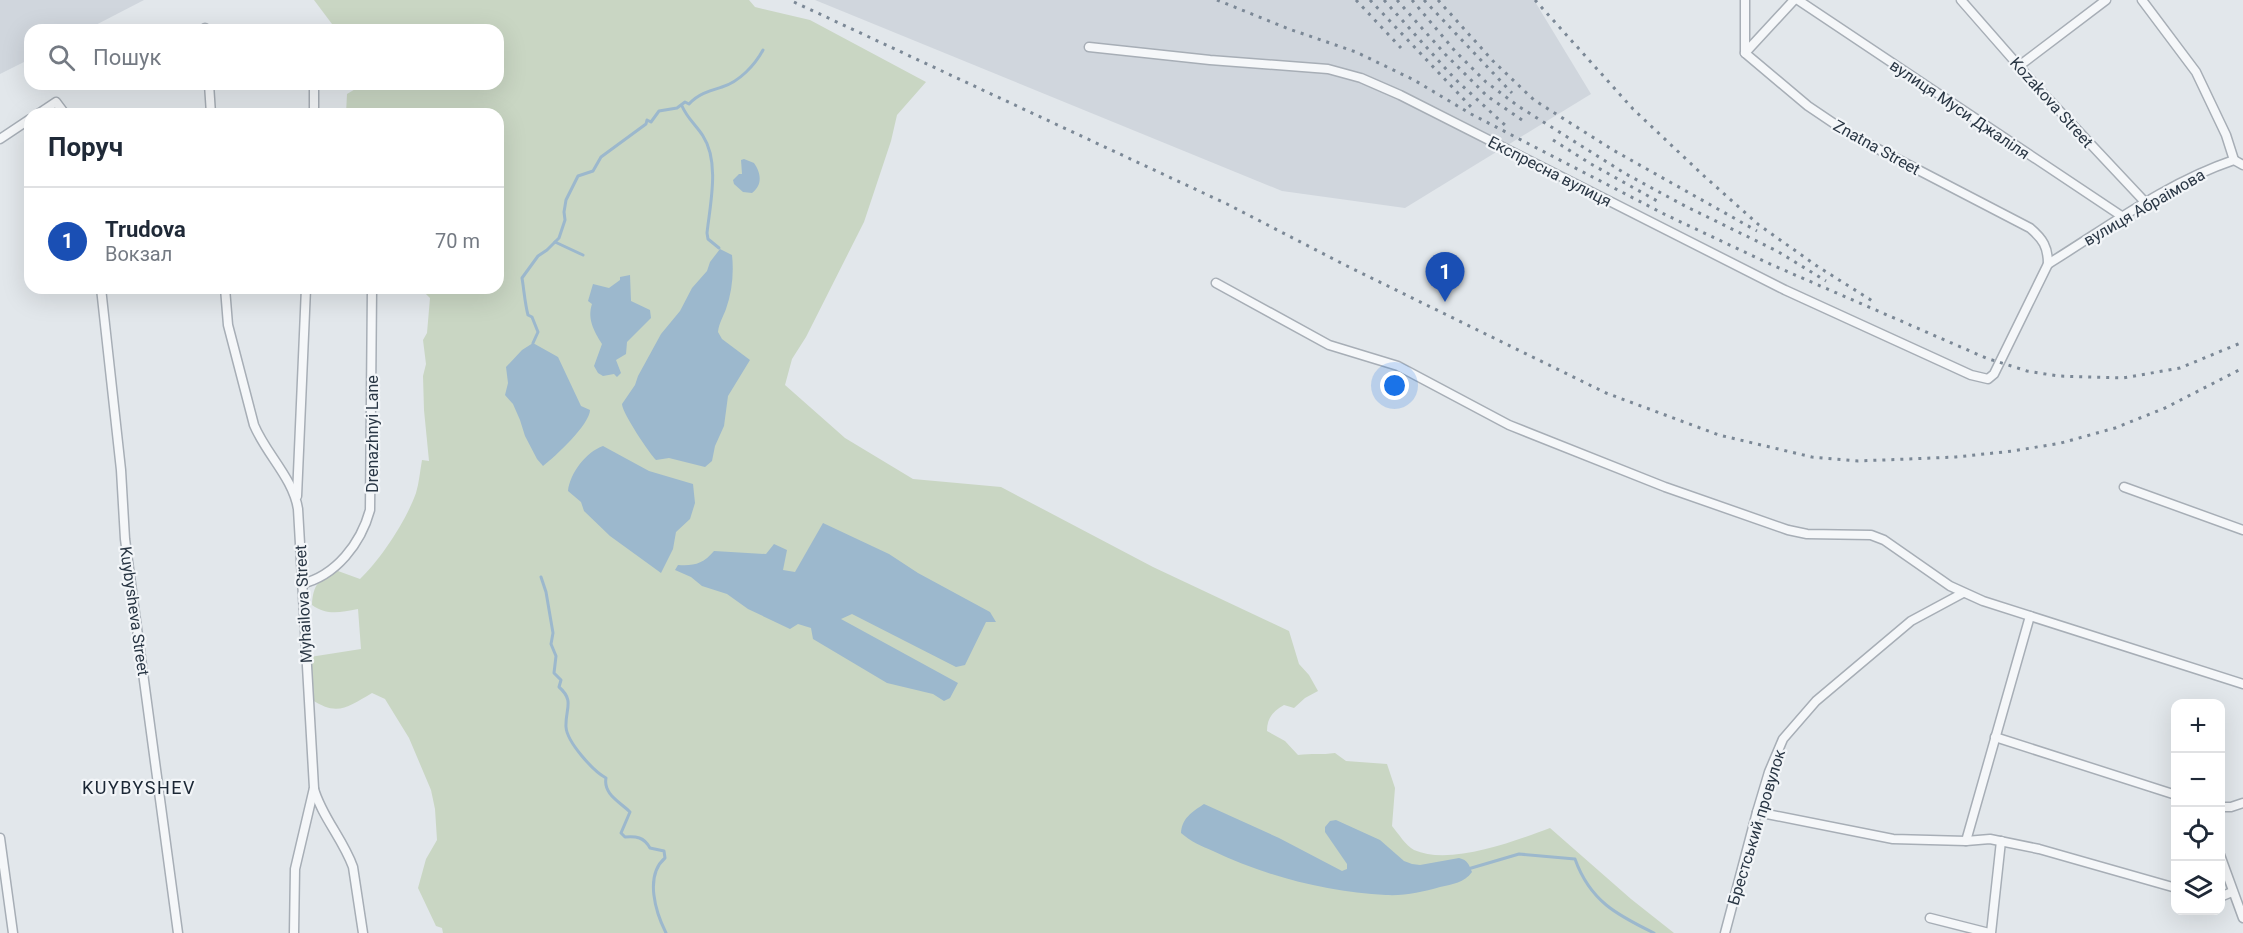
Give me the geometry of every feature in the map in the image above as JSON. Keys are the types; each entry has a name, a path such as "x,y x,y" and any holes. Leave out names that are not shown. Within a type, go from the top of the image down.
{"street":[{"path":"1744,0 1745,53"},
{"path":"1745,53 1796,0"},
{"name":"вулиця Муси Джаліля","path":"1796,0 2123,217"},
{"name":"Kozakova Street","path":"1961,0 2145,202"},
{"path":"2019,66 2106,0"},
{"path":"2142,0 2196,72 2226,135 2234,160 2243,165"},
{"name":"Експресна вулиця","path":"1089,46 1210,60 1308,67 1361,78 1400,94 1785,290 1971,375 1988,380 1994,374 2048,264"},
{"name":"Znatna Street","path":"1745,53 1808,106 1851,135 2030,228 2042,239 2048,251 2048,264"},
{"path":"209,90 211,108"},
{"path":"314,90 314,108"},
{"path":"47,108 56,102 60,108"},
{"path":"0,139 24,123"},
{"name":"вулиця Абраімова","path":"2048,264 2145,202 2209,168 2234,160"},
{"path":"1216,283 1329,345 1398,366 1509,425 1665,488 1754,520 1808,534 1871,535 1884,540 1963,593 2243,684"},
{"name":"Kuybysheva Street","path":"101,294 119,459 125,539 178,933"},
{"name":"Myhailova Street","path":"225,294 228,325 254,425 258,436 296,500 314,788 295,869 294,933"},
{"path":"296,500 306,294"},
{"name":"Drenazhnyi Lane","path":"301,585 314,580 343,560 367,521 370,510 372,499 372,294"},
{"path":"2124,487 2243,530"},
{"name":"Брестський провулок","path":"1725,933 1757,812 1769,772 1783,739 1816,701 1911,621 1963,593"},
{"path":"1966,841 2030,616"},
{"path":"1995,737 2171,794"},
{"path":"314,788 322,811 349,857 363,933"},
{"path":"2225,807 2243,803"},
{"path":"1757,812 1893,839 1966,841 1990,839 2039,849 2171,887"},
{"path":"0,838 13,933"},
{"path":"1930,918 1990,933 2001,841"},
{"path":"2222,861 2243,918"},
{"path":"2225,895 2232,892"}],"shaded area":[{"path":"0,0 144,0 98,24 24,24 24,62 0,74"},
{"path":"815,0 1534,0 1591,94 1405,208 1282,191"}],"green space":[{"path":"314,0 749,0 755,7 810,20 926,82 897,115 891,141 864,222 806,337 792,359 785,385 845,438 913,479 1001,487 1153,567 1289,631 1299,664 1309,675 1318,691 1305,698 1294,708 1284,705 1277,710 1269,719 1267,731 1285,741 1298,755 1335,753 1346,761 1387,764 1395,788 1392,826 1414,850 1429,854 1464,853 1501,845 1550,828 1631,899 1674,933 443,933 442,928 436,926 418,888 426,859 437,840 431,790 409,738 385,699 372,693 349,706 335,709 311,699 310,657 361,649 358,609 329,612 312,605 318,583 326,577 338,571 360,579 376,561 412,504 422,460 429,461 423,376 426,364 423,340 427,333 430,298 426,294 504,294 504,108 346,108 347,94 354,90 504,90 504,24 332,24"}],"water":[{"path":"741,160 754,163 759,175 758,186 752,193 743,192 733,180 742,174"},
{"path":"720,249 732,255 733,269 730,296 718,332 722,339 750,360 728,396 724,426 715,446 712,461 705,467 669,458 656,460 631,424 622,404 635,385 661,334 680,311 692,288 707,271 710,262"},
{"path":"630,275 631,301 650,310 651,318 627,342 626,354 616,360 621,373 617,377 614,374 603,376 594,366 602,344 592,325 590,315 592,304 588,301 593,284 609,288 620,280 620,277"},
{"path":"533,343 558,357 581,406 590,410 578,431 543,466 525,436 513,404 505,395 508,383 506,367 522,350"},
{"path":"603,446 649,471 693,484 695,503 690,519 676,532 673,549 661,573 610,536 584,511 581,502 568,491 575,470 585,458"},
{"path":"823,523 889,554 918,573 990,612 996,622 986,622 965,665 956,667 852,614 841,619 958,683 950,698 944,701 933,694 887,683 813,639 811,628 798,624 790,629 748,609 727,594 702,586 691,577 675,570 678,565 689,565 702,561 714,551 766,554 774,544 787,550 783,570 795,572"},
{"path":"1204,804 1279,838 1342,871 1347,869 1347,864 1325,832 1325,827 1330,821 1336,820 1380,840 1404,861 1412,864 1420,865 1459,858 1466,861 1472,872 1462,881 1454,884 1400,895 1341,890 1297,881 1233,860 1196,843 1181,833 1186,819"}],"waterway":[{"path":"533,343 538,332 532,317 528,315 522,278 538,256 559,238 565,220 566,200 578,176 593,171 601,157 646,124 647,120 651,122 659,111 677,108 685,102 689,104 704,93 728,85 740,77 751,67 763,50"},
{"path":"682,106 708,146 713,184 707,233 708,239 719,248"},
{"path":"555,242 583,255"},
{"path":"541,577 553,633 551,644 556,656 554,673 561,680 559,687 568,701 567,733 582,756 606,778 607,789 610,793 630,812 621,833 625,837 642,839 650,848 664,851 665,858 655,874 653,884 656,905 666,933"},
{"path":"1468,869 1519,854 1575,859 1588,886 1606,905 1628,920 1654,933"}],"railway":[{"path":"1217,0 1289,29 1356,52 1414,80 1471,114 1666,215 1770,264 1986,358 2027,371 2058,376 2123,378 2180,368 2243,342"},
{"path":"1356,0 1401,48"},
{"path":"1370,0 1472,108"},
{"path":"1384,0 1455,79 1507,127"},
{"path":"1397,0 1445,54 1487,96 1525,122"},
{"path":"1412,0 1455,51 1486,82 1518,106 1626,174 1777,251 1826,281"},
{"path":"1424,0 1512,93"},
{"path":"1438,0 1493,61 1534,100 1613,150 1757,231"},
{"path":"1535,0 1633,109 1759,225 1874,302"},
{"path":"794,2 1227,204 1347,266 1606,393 1719,435 1812,457 1858,461 1956,457 2013,451 2061,443 2115,428 2165,408 2243,368"},
{"path":"1553,140 1659,202"}],"place":[{"name":"Trudova","path":"1445,302"}],"district":[{"name":"KUYBYSHEV","path":"139,788"}]}
